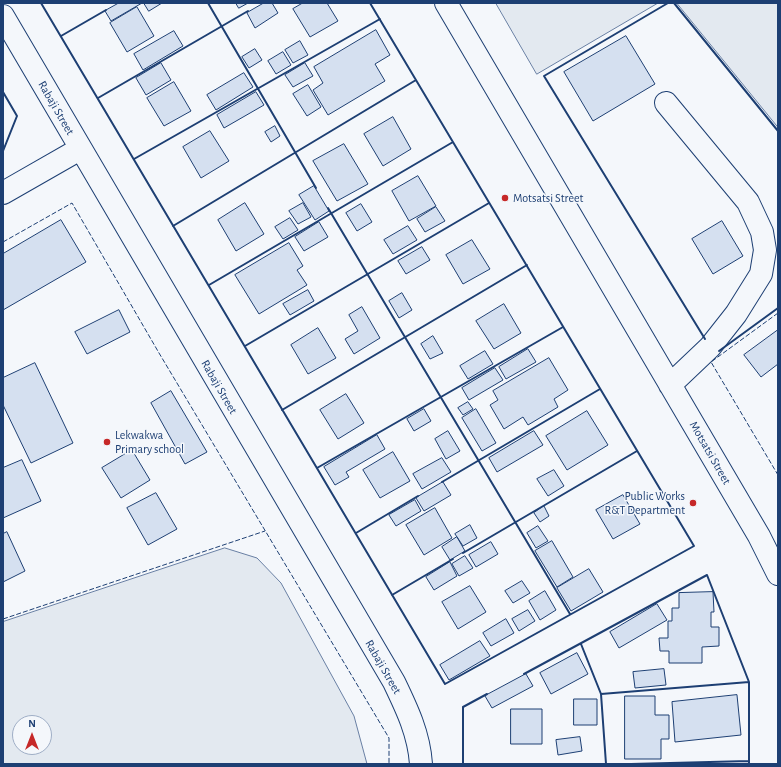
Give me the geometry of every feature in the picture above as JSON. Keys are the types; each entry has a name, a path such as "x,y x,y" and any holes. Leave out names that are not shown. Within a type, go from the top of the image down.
{"street":[{"name":"Motsatsi Street","path":"446,3 759,536 778,574"},
{"name":"Rabaji Street","path":"3,16 394,682 410,716 418,741 421,764"},
{"path":"666,103 748,202 762,232 765,250 761,274 736,314 710,347 670,385"},
{"path":"3,193 80,149"}],"shaded area":[{"path":"496,3 658,3 537,74"},
{"path":"677,3 778,3 778,127"},
{"path":"225,548 257,558 281,583 354,716 367,764 3,764 3,622"}],"building":[{"path":"119,3 142,3 111,21 105,11"},
{"path":"144,3 162,3 149,11"},
{"path":"236,3 248,3 239,8"},
{"path":"264,3 272,3 278,13 255,28 247,13"},
{"path":"303,3 327,3 338,21 310,37 293,9"},
{"path":"137,7 154,36 127,52 110,23"},
{"path":"376,30 390,55 375,64 385,81 328,115 313,90 323,83 314,67"},
{"path":"174,31 183,46 143,70 134,54"},
{"path":"626,36 655,84 593,121 564,72"},
{"path":"300,41 308,55 293,63 285,50"},
{"path":"255,49 262,60 249,68 242,57"},
{"path":"283,52 291,65 276,74 268,61"},
{"path":"161,63 171,80 146,95 136,78"},
{"path":"305,63 313,76 293,87 285,75"},
{"path":"244,73 253,87 216,110 207,95"},
{"path":"174,82 191,111 164,126 147,98"},
{"path":"308,85 321,107 307,116 293,94"},
{"path":"256,92 264,105 224,128 217,115"},
{"path":"393,117 411,149 383,166 364,134"},
{"path":"275,126 280,136 271,142 265,132"},
{"path":"210,131 229,161 201,178 183,147"},
{"path":"344,144 368,184 337,201 313,161"},
{"path":"418,176 436,206 409,221 392,191"},
{"path":"314,186 329,211 315,220 299,195"},
{"path":"245,203 264,234 236,251 218,220"},
{"path":"303,203 311,217 298,224 289,211"},
{"path":"361,204 372,222 357,231 346,213"},
{"path":"436,207 445,221 425,232 417,219"},
{"path":"290,218 298,230 283,239 275,227"},
{"path":"61,220 86,262 3,310 3,254"},
{"path":"722,221 743,256 713,274 692,239"},
{"path":"319,222 328,237 304,251 295,237"},
{"path":"408,226 417,240 393,254 384,240"},
{"path":"472,240 490,269 463,284 446,255"},
{"path":"289,243 303,266 297,270 307,285 259,314 235,275"},
{"path":"422,247 430,260 406,274 398,261"},
{"path":"308,290 314,301 290,315 283,304"},
{"path":"402,293 412,310 399,318 389,301"},
{"path":"504,304 521,333 494,349 476,321"},
{"path":"362,307 380,338 354,354 345,339 358,331 349,315"},
{"path":"119,310 130,332 87,354 75,332"},
{"path":"318,328 336,358 308,374 291,345"},
{"path":"778,330 778,364 761,377 744,355"},
{"path":"433,336 443,353 430,359 421,344"},
{"path":"528,349 536,362 506,379 499,367"},
{"path":"485,351 493,364 468,379 460,366"},
{"path":"549,358 568,390 554,399 558,407 528,425 523,417 504,429 490,405 498,400 493,391"},
{"path":"35,363 73,443 31,463 3,405 3,378"},
{"path":"495,368 503,380 469,400 462,388"},
{"path":"171,391 207,452 185,464 151,403"},
{"path":"346,394 364,423 338,439 320,410"},
{"path":"468,402 473,409 463,415 458,408"},
{"path":"424,409 431,421 414,431 407,419"},
{"path":"476,409 496,443 482,451 462,418"},
{"path":"587,411 608,445 567,470 546,436"},
{"path":"448,431 460,451 446,459 435,439"},
{"path":"534,431 543,445 497,472 489,458"},
{"path":"377,435 385,449 346,472 349,477 335,485 324,467"},
{"path":"132,450 150,480 121,498 102,468"},
{"path":"393,452 410,481 380,498 363,470"},
{"path":"442,458 451,472 422,489 413,474"},
{"path":"22,460 41,501 3,518 3,468"},
{"path":"554,470 564,486 548,496 537,479"},
{"path":"443,482 451,495 424,511 416,498"},
{"path":"156,493 177,529 148,545 127,508"},
{"path":"623,495 640,524 613,539 596,510"},
{"path":"415,500 421,511 396,526 389,515"},
{"path":"544,506 549,516 540,522 534,513"},
{"path":"435,508 452,538 424,555 406,525"},
{"path":"470,525 477,538 463,546 455,534"},
{"path":"538,526 548,541 536,548 527,533"},
{"path":"7,532 25,571 3,582 3,534"},
{"path":"457,537 465,551 450,560 442,547"},
{"path":"552,541 573,577 557,587 535,551"},
{"path":"491,542 498,554 476,567 469,555"},
{"path":"465,556 473,568 459,576 452,564"},
{"path":"450,562 457,576 434,590 426,577"},
{"path":"589,569 603,592 571,611 557,588"},
{"path":"522,581 530,593 513,603 505,591"},
{"path":"470,586 486,612 458,629 442,602"},
{"path":"545,591 556,610 540,620 529,601"},
{"path":"713,592 714,612 711,612 711,627 719,627 719,646 702,647 702,663 669,663 669,651 660,651 659,638 668,638 668,621 672,621 672,608 679,608 679,593"},
{"path":"657,604 667,620 619,648 610,632"},
{"path":"528,610 535,621 519,631 512,619"},
{"path":"506,619 514,633 491,646 483,633"},
{"path":"480,641 490,656 449,680 440,665"},
{"path":"577,653 588,674 551,694 540,673"},
{"path":"664,669 666,685 635,688 633,672"},
{"path":"526,674 533,686 492,708 485,696"},
{"path":"737,695 741,735 675,742 672,702"},
{"path":"625,696 655,696 655,715 669,715 669,739 661,739 661,759 625,759"},
{"path":"574,699 597,699 597,725 574,725"},
{"path":"511,709 542,709 542,744 511,744"},
{"path":"580,737 582,751 558,755 556,740"}],"fence":[{"path":"3,242 72,203 159,353 389,738 389,764"},
{"path":"778,313 711,362 778,475"},
{"path":"3,619 265,531"}],"wall":[{"path":"41,3 445,684 694,546 370,3"},
{"path":"208,3 316,188"},
{"path":"668,3 544,76 705,339"},
{"path":"674,3 778,131"},
{"path":"61,36 106,10"},
{"path":"98,98 248,11"},
{"path":"134,159 380,19"},
{"path":"173,226 416,80"},
{"path":"3,92 17,116 3,151"},
{"path":"209,285 453,142"},
{"path":"245,346 489,203"},
{"path":"328,208 570,614"},
{"path":"282,410 527,265"},
{"path":"719,351 778,308"},
{"path":"317,468 563,327"},
{"path":"442,482 600,389"},
{"path":"463,553 637,451"},
{"path":"356,533 418,496"},
{"path":"392,595 453,559"},
{"path":"524,674 707,575 749,682 749,764"},
{"path":"581,644 601,694 606,764"},
{"path":"601,694 749,682"},
{"path":"463,764 463,707 487,694"},
{"path":"631,764 749,761"}],"place":[{"name":"Motsatsi Street","path":"505,198"},
{"name":"Lekwakwa Primary school","path":"107,442"},
{"name":"Public Works R&T Department","path":"693,503"}]}
